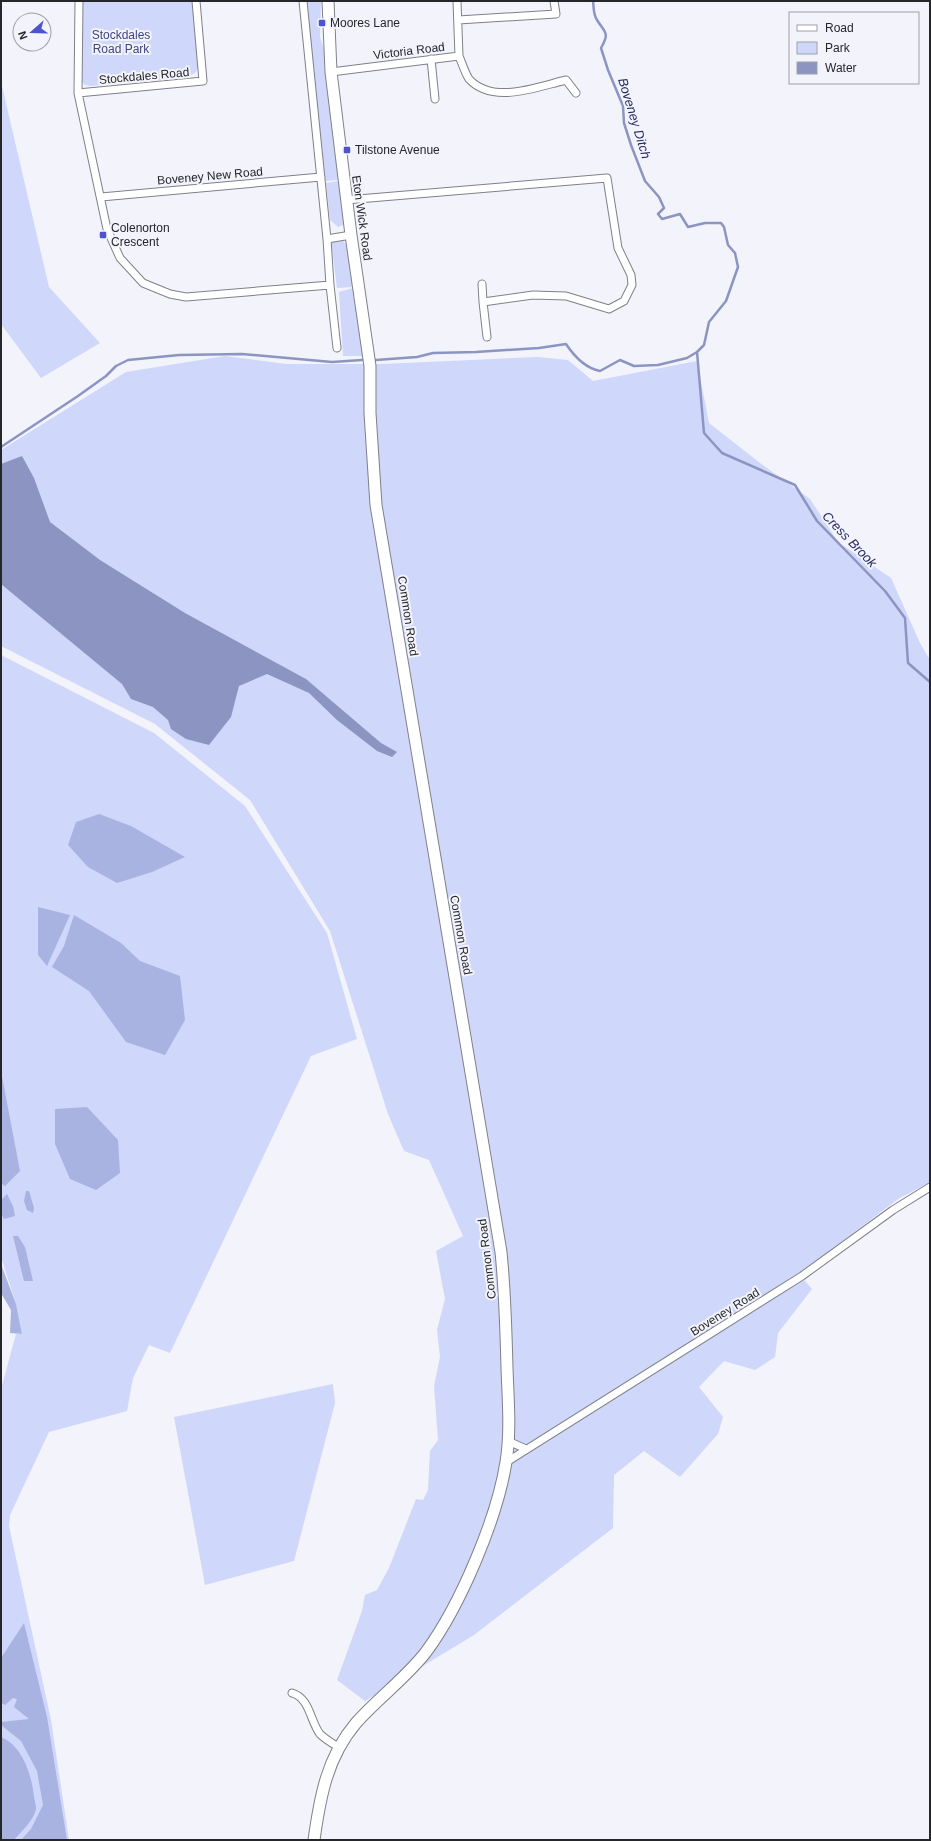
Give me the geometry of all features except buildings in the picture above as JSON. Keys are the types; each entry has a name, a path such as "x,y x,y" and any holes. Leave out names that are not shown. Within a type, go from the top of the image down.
{"main road":[{"name":"Eton Wick Road","path":"328,1 331,72 346,200 370,366 370,413"},
{"name":"Common Road","path":"314,1840 320,1799 328,1769 338,1748 356,1723 410,1671 444,1625 479,1550 493,1512 506,1463 508,1441 505,1309 501,1252 376,505 370,413"}],"street":[{"path":"79,1 78,93 102,197 107,229 120,258 143,283 170,294 186,297 327,285"},
{"name":"Stockdales Road","path":"78,93 203,81 196,1"},
{"path":"303,1 327,239 327,285 337,348"},
{"name":"Victoria Road","path":"331,72 459,56 457,1"},
{"path":"458,20 556,14 554,1"},
{"path":"459,56 469,78 486,91 508,93 566,80 576,93"},
{"path":"431,59 435,99"},
{"name":"Boveney New Road","path":"102,197 321,177"},
{"path":"346,200 606,178 618,248 631,275 632,285 624,301 609,309 566,296 533,296 483,302"},
{"path":"327,239 351,235"},
{"path":"482,284 487,337"},
{"name":"Boveney Road","path":"506,1463 526,1448 802,1276 893,1210 930,1187"},
{"path":"508,1441 526,1448"},
{"path":"292,1693 299,1695 305,1703 320,1734 338,1748"}],"green space":[{"name":"Stockdales Road Park","path":"81,1 193,1 199,65 196,72 189,77 90,86 85,85 82,82"},
{"path":"306,1 321,1 320,37 325,53 339,180 325,181"},
{"path":"1,82 49,287 100,343 41,378 1,324"},
{"path":"339,181 344,220 343,225 338,227 330,220 326,183"},
{"path":"341,239 347,245 353,287 337,288 331,240"},
{"path":"353,288 355,291 365,356 343,356 339,292"},
{"path":"225,356 286,364 382,364 538,357 568,360 593,381 697,361 709,423 760,463 810,499 838,542 891,578 920,643 930,660 930,1182 898,1199 799,1274 812,1289 778,1333 775,1357 755,1370 724,1361 699,1387 723,1417 718,1434 680,1477 644,1451 614,1475 613,1528 474,1635 365,1701 337,1680 362,1611 365,1595 377,1590 389,1568 416,1499 423,1500 428,1490 430,1451 438,1440 434,1386 440,1357 437,1330 445,1299 436,1251 463,1236 429,1160 404,1151 388,1114 330,931 250,800 155,724 1,646 1,450 126,372"},
{"path":"1,655 154,733 245,806 327,933 357,1039 311,1056 170,1353 149,1345 133,1378 127,1411 49,1432 10,1515 9,1526 51,1720 69,1840 1,1840 1,1389 16,1334 22,1334 16,1304 1,1257"},
{"path":"333,1384 335,1403 294,1561 205,1585 174,1417"}],"shaded area":[{"path":"99,814 131,826 185,857 152,872 117,883 88,867 68,845 76,822"},
{"path":"38,907 70,915 47,966 38,955"},
{"path":"74,915 121,943 140,961 180,976 185,1020 165,1055 126,1042 89,991 52,967 64,946"},
{"path":"1,1071 20,1171 5,1186 1,1183"},
{"path":"87,1107 118,1140 120,1173 96,1190 70,1179 55,1144 55,1109"},
{"path":"26,1191 29,1191 34,1208 33,1213 27,1210 24,1201"},
{"path":"7,1194 13,1206 15,1216 4,1219 1,1213 1,1200"},
{"path":"13,1236 18,1236 25,1247 33,1281 24,1281"},
{"path":"1,1264 16,1304 22,1334 10,1333 11,1310 1,1293"},
{"path":"24,1623 47,1717 67,1840 21,1840 31,1829 43,1805 37,1771 21,1741 1,1725 1,1722 29,1719 14,1707 17,1699 13,1698 5,1705 1,1703 1,1658"},
{"path":"1,1737 9,1741 21,1754 31,1780 36,1806 35,1813 30,1822 14,1840 1,1840"}],"water":[{"path":"22,456 34,478 50,522 100,560 185,613 306,679 381,743 397,752 392,757 377,751 337,720 309,693 267,674 239,686 231,717 209,745 186,739 171,729 168,720 153,707 131,699 122,684 1,584 1,464"}],"waterway":[{"name":"Boveney Ditch","path":"376,360 417,357 433,353 539,348 566,344 580,361 589,367 600,371 620,360 634,366 658,365 687,358 697,352 704,345 709,322 726,301 738,267 735,253 728,245 724,227 721,223 705,223 688,227 680,214 662,219 658,214 664,208 659,197 645,181 631,145 624,123 623,106 608,70 601,48 606,36 595,15 593,1"},
{"name":"Cress Brook","path":"697,352 704,433 722,453 795,485 817,521 885,591 905,618 908,663 930,682"},
{"path":"1,447 78,396 106,376 116,366 128,360 179,355 242,354 332,362 362,360"}],"place":[{"name":"Moores Lane","path":"322,23"},
{"name":"Tilstone Avenue","path":"347,150"},
{"name":"Colenorton Crescent","path":"103,235"}]}
